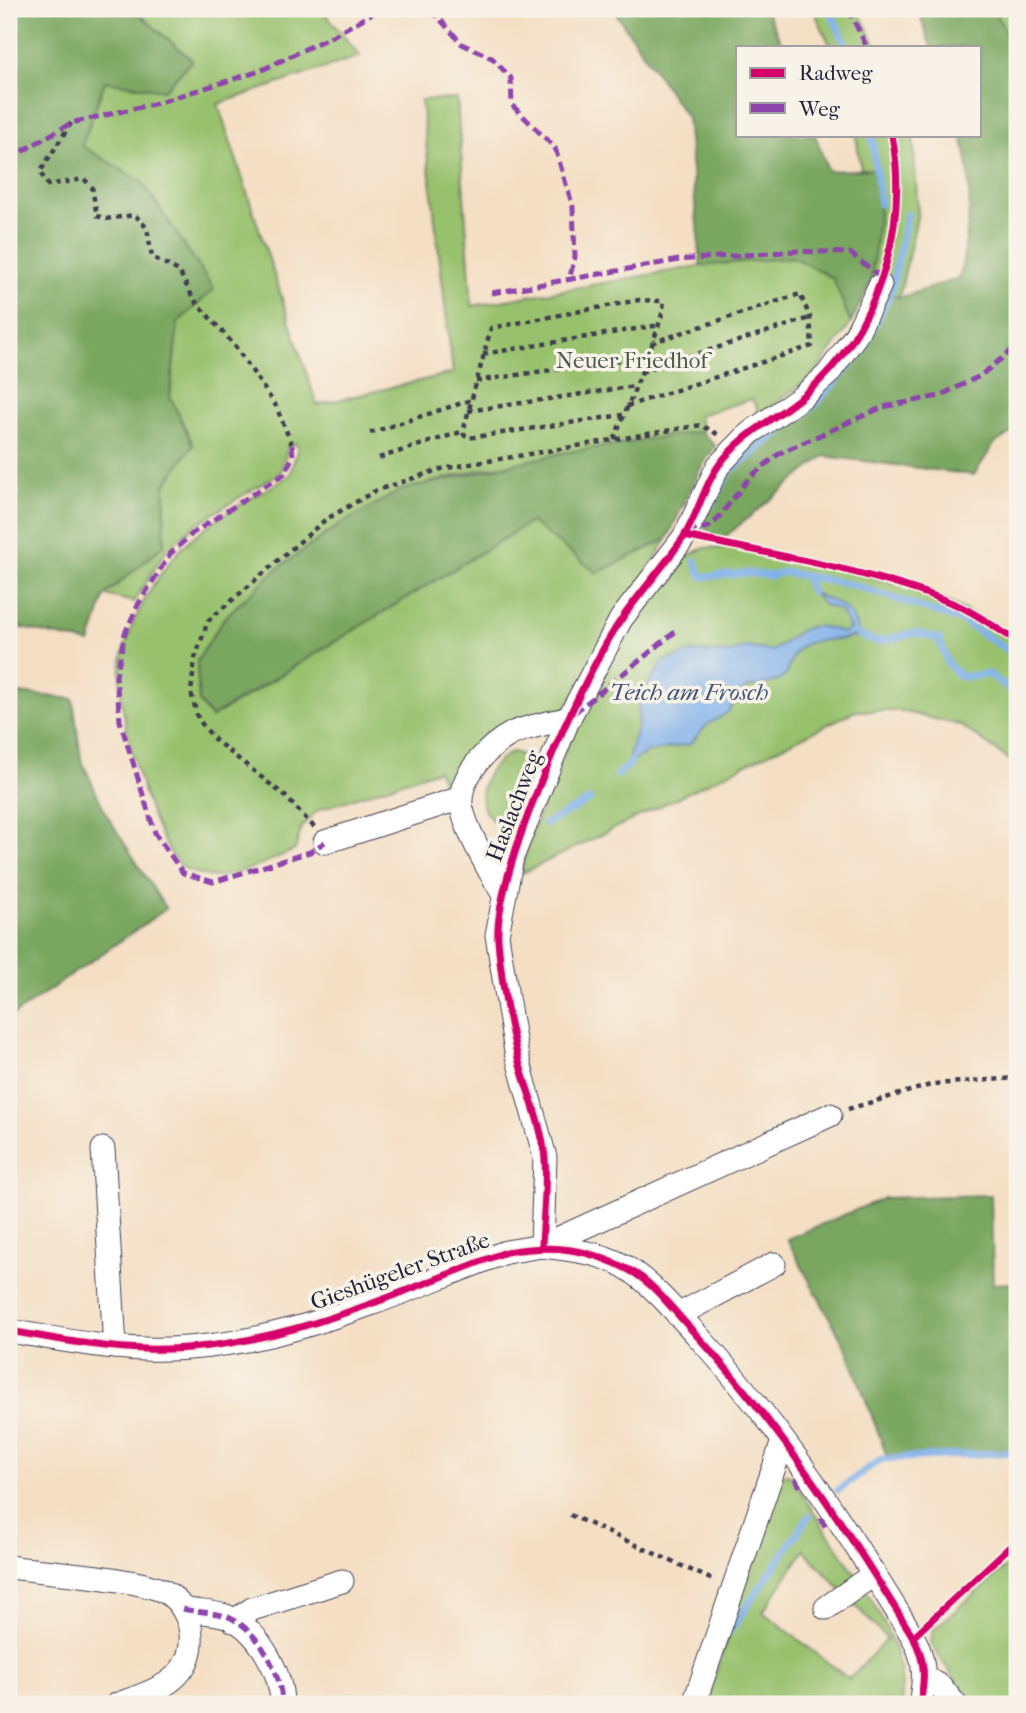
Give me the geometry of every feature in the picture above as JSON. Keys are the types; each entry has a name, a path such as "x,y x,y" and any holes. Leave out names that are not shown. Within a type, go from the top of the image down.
{"street":[{"name":"Haslachweg","path":"542,1246 545,1157 516,1052 504,992 497,935 512,857 569,718 621,619 686,534 718,466 750,433 802,397 828,374 856,335 880,285"},
{"path":"504,895 480,858 461,798 470,772 488,751 512,734 569,718"},
{"path":"325,842 461,798"},
{"name":"Gieshügeler Straße","path":"9,1331 146,1349 207,1347 284,1334 506,1252 542,1246 831,1115"},
{"path":"103,1149 115,1347"},
{"name":"Gieshügeler Straße","path":"542,1246 590,1252 631,1271 678,1315 729,1369 783,1441 874,1574 913,1637 925,1670"},
{"path":"678,1315 774,1264"},
{"path":"694,1704 783,1441"},
{"path":"9,1567 150,1586 167,1593 183,1609 188,1621 191,1645 181,1671 161,1688 118,1704"},
{"path":"826,1608 874,1574"},
{"path":"234,1621 252,1609 342,1581"},
{"path":"183,1609 227,1616 252,1634 268,1658 282,1688 282,1704"},
{"path":"920,1704 925,1670"},
{"path":"925,1670 955,1704"}],"path":[{"path":"71,123 40,172 47,185 84,179 92,187 97,216 106,219 135,215 147,228 152,257 179,271 194,300 235,346 276,406 292,445"},
{"path":"627,406 812,346 810,317 800,294 653,342"},
{"path":"614,439 624,415 647,356 660,325 666,306 663,301 639,300 496,325 489,331 464,431 468,438 624,415"},
{"path":"641,372 810,317"},
{"path":"483,354 660,325"},
{"path":"476,381 647,356"},
{"path":"468,411 635,386"},
{"path":"370,433 471,400"},
{"path":"325,842 301,811 215,740 198,719 191,692 195,658 208,621 325,520 375,491 441,468 701,425"},
{"path":"379,458 464,431"},
{"path":"831,1115 934,1084 1017,1078"},
{"path":"570,1515 716,1582"}],"green space":[{"path":"9,9 133,9 192,60 164,90 105,81 82,146 142,182 214,289 178,322 170,396 193,445 165,485 164,545 105,595 90,643 9,625"},
{"name":"Neuer Friedhof","path":"133,9 321,9 360,56 218,104 317,405 453,373 421,100 457,99 472,306 700,266 794,257 833,278 851,323 813,376 760,414 752,399 699,415 702,431 478,470 402,490 341,524 277,569 225,617 197,661 199,702 211,718 531,521 597,572 667,539 564,711 515,727 456,787 446,792 438,770 318,810 302,826 295,850 252,868 217,877 195,873 183,867 171,854 160,834 131,749 121,696 121,663 137,615 154,584 173,558 213,522 290,475 298,447 296,443 288,446 281,472 195,525 165,552 134,602 105,595 164,545 165,485 193,445 170,397 178,322 214,289 142,183 82,146 105,81 164,90 192,60"},
{"path":"613,9 765,9 784,46 736,46 736,136 815,136 828,171 877,169 880,204 871,281 851,323 833,278 793,257 701,266 687,118"},
{"path":"813,9 857,9 876,46 831,46"},
{"path":"918,9 993,9 1011,43 1017,43 1017,429 994,444 974,475 824,456 722,539 711,534 699,523 701,515 743,447 809,399 884,288 899,298 960,278 969,206 968,170 961,136 981,136 981,46 931,46"},
{"path":"993,9 1017,9 1017,43 1012,44"},
{"path":"856,136 913,136 918,213 899,298 871,281 880,204 877,169 861,169"},
{"path":"701,431 715,446 700,469 667,539 597,573 531,522 211,717 199,702 197,661 225,617 278,568 341,524 401,490 562,453"},
{"path":"704,548 797,559 874,577 963,609 1017,643 1017,765 960,725 901,711 855,711 521,874 536,822 556,770 628,623 644,599 667,574"},
{"path":"9,692 73,699 81,759 106,814 166,909 9,1018"},
{"path":"512,752 529,758 535,767 535,773 516,820 500,824 491,819 485,810 482,791 489,772"},
{"path":"991,1195 993,1284 1017,1283 1017,1451 888,1459 848,1352 787,1239 884,1198"},
{"path":"788,1474 794,1479 881,1617 894,1646 901,1675 901,1704 705,1704 783,1475","holes":["804,1550 887,1639 849,1679 763,1612"]},
{"path":"1007,1566 1017,1568 1017,1704 971,1704 931,1644 933,1630"}],"water":[{"name":"Teich am Frosch","path":"812,592 842,606 852,616 859,635 806,644 798,649 791,659 787,674 778,681 747,688 737,696 728,712 707,725 690,744 648,752 631,762 629,755 638,725 639,700 663,662 692,652 729,653 747,647 772,651 805,628 820,627 844,633 850,628 840,610 824,605"}],"waterway":[{"path":"829,9 847,46"},
{"path":"872,136 880,204"},
{"path":"712,505 729,472 816,404 864,349 892,289 907,214"},
{"path":"695,561 702,577 747,573 771,576 783,572 854,585 962,621 1017,656"},
{"path":"806,579 812,592"},
{"path":"859,635 876,642 916,633 939,639 948,664 961,677 989,674 1017,695"},
{"path":"618,775 631,762"},
{"path":"545,824 590,800"},
{"path":"838,1490 881,1459 1017,1452"},
{"path":"730,1631 809,1516"}],"marked path":[{"path":"9,159 71,123 153,104 260,71 380,9"},
{"path":"431,9 462,44 492,58 511,78 512,105 555,148 573,207 575,257 569,280"},
{"path":"848,9 866,46"},
{"path":"492,293 679,260 796,251 850,253 882,278"},
{"path":"687,532 712,526 749,478 780,453 883,407 939,396 980,376 1017,346"},
{"path":"292,445 293,456 284,474 193,533 170,554 139,603 125,633 116,676 120,721 155,833 183,873 213,882 310,852 325,842"},
{"path":"574,713 675,632"},
{"path":"795,1478 802,1490"},
{"path":"820,1518 826,1528"},
{"path":"183,1609 226,1616 248,1630 273,1666 282,1704"}],"cycle path":[{"path":"542,1246 546,1180 543,1145 513,1036 498,940 500,909 510,870 544,775 586,682 623,617 683,538 713,474 738,444 794,403 830,369 852,341 869,310 882,276 896,206 892,136"},
{"path":"685,536 891,582 957,605 1017,641"},
{"path":"9,1331 111,1347 192,1348 239,1342 330,1318 506,1252 554,1248 584,1253 614,1263 638,1275 662,1296 752,1400 809,1477 863,1556 913,1637 923,1670 920,1704"},
{"path":"913,1637 1017,1540"}]}
